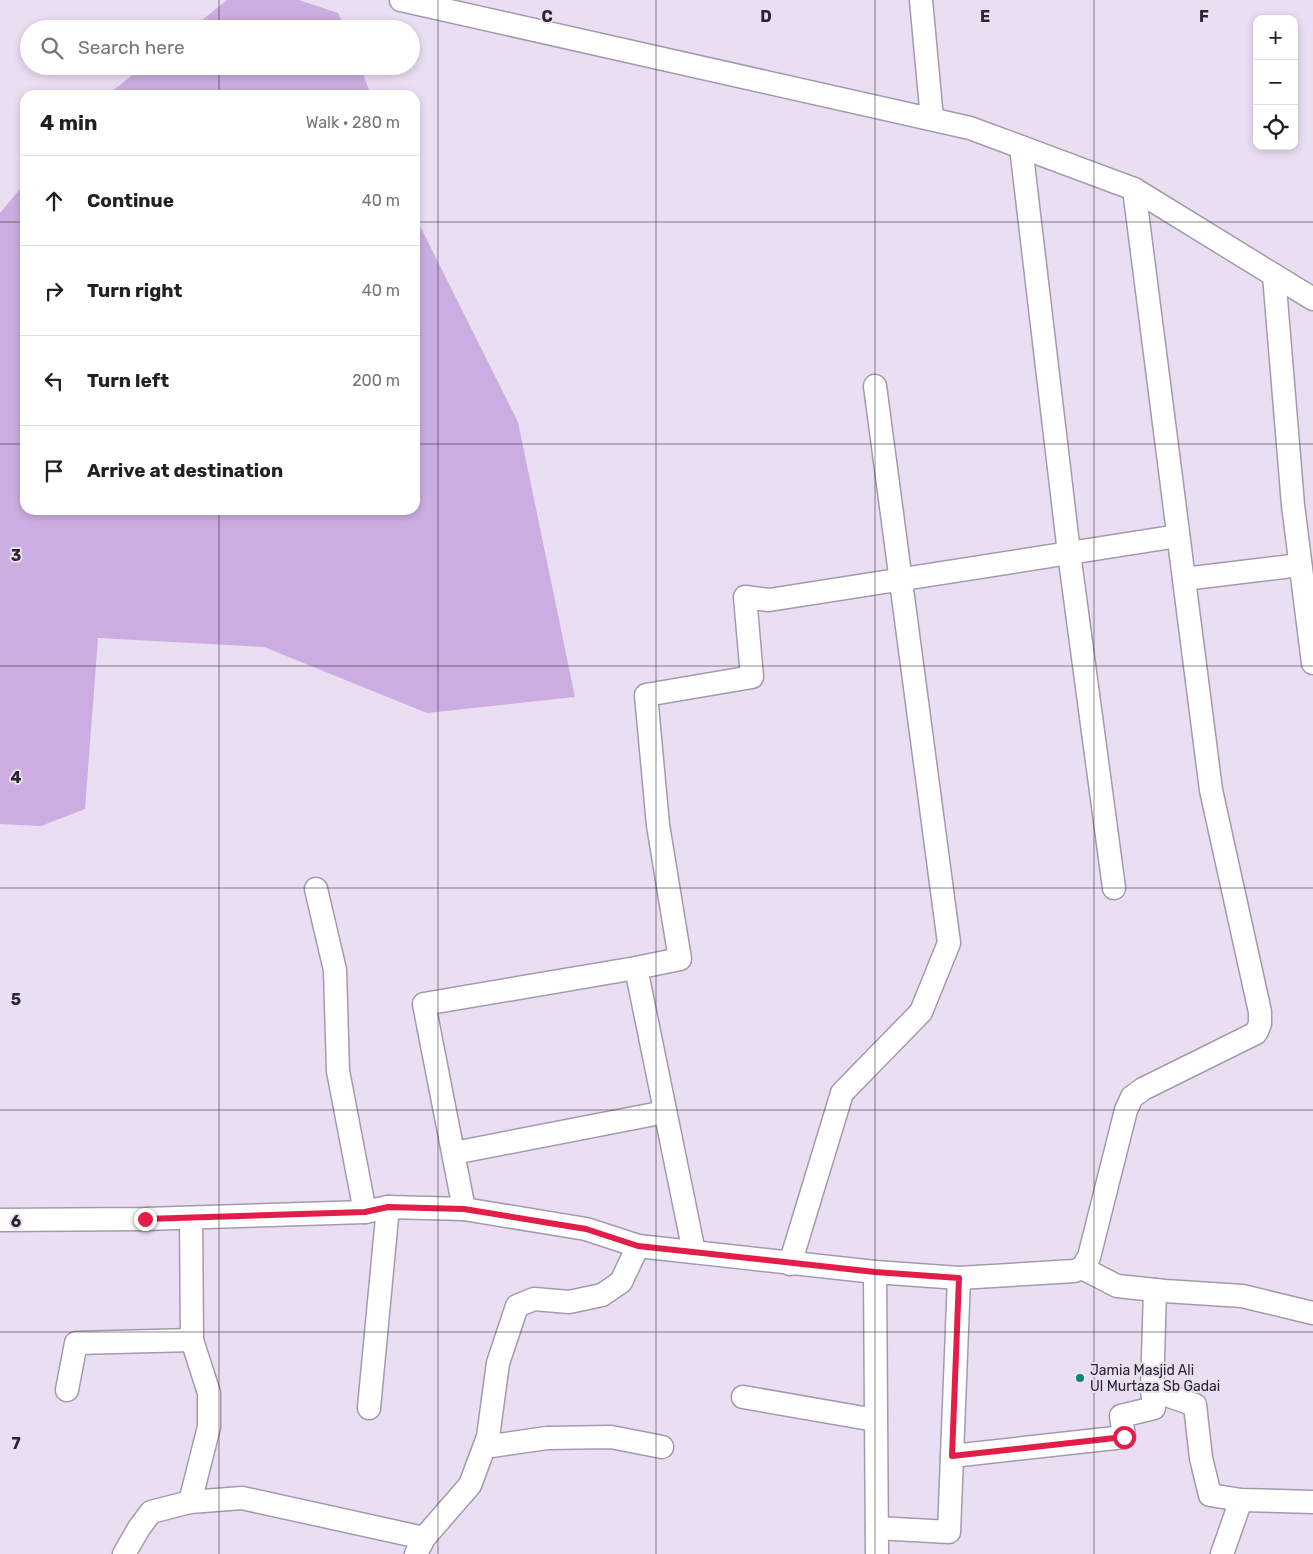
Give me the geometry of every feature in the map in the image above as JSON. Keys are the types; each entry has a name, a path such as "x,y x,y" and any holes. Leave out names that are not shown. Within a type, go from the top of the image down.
{"street":[{"path":"401,0 970,128 1134,189 1313,299"},
{"path":"921,0 932,119"},
{"path":"1022,147 1069,553 1114,888"},
{"path":"0,1220 191,1218 365,1212 388,1207 464,1209 586,1229 638,1246 790,1264 959,1278 1074,1272 1082,1268 1089,1257 1126,1110 1132,1097 1143,1089 1256,1033 1260,1024 1260,1012 1211,790 1134,189"},
{"path":"1274,275 1293,505 1313,663"},
{"path":"790,1264 842,1093 921,1012 949,943 875,386"},
{"path":"464,1209 424,1004 680,959 658,825 646,695 752,677 744,597 770,600 1178,536"},
{"path":"1184,579 1300,565"},
{"path":"316,889 335,970 338,1071 365,1212"},
{"path":"636,968 694,1252"},
{"path":"454,1153 665,1112"},
{"path":"369,1408 388,1207"},
{"path":"190,1502 210,1427 208,1394 192,1340 191,1218"},
{"path":"124,1554 151,1512 190,1502 242,1498 420,1546 470,1485 488,1438 498,1363 517,1306 534,1299 569,1302 602,1295 621,1282 638,1246"},
{"path":"1082,1268 1117,1286 1242,1296 1313,1313"},
{"path":"875,1272 877,1554"},
{"path":"877,1528 949,1532 959,1278"},
{"path":"952,1456 1124,1437 1121,1416 1154,1408 1152,1390 1155,1290"},
{"path":"67,1390 76,1343 192,1340"},
{"path":"1152,1390 1194,1405 1201,1458 1210,1495 1241,1500 1313,1502"},
{"path":"743,1397 875,1420"},
{"path":"485,1447 547,1438 611,1437 662,1447"},
{"path":"1222,1554 1241,1500"}],"shaded area":[{"path":"227,0 299,0 338,13 341,20 202,20"},
{"path":"133,75 363,75 369,90 113,90"},
{"path":"20,189 20,515 420,515 420,226 518,422 575,697 427,713 264,647 98,638 85,809 41,826 0,824 0,213"}],"place":[{"name":"Jamia Masjid Ali Ul Murtaza Sb Gadai","path":"1080,1378"}],"route":[{"path":"145,1219 365,1212 388,1207 464,1209 586,1229 638,1246 790,1264 959,1278 952,1456 1124,1437"}]}
